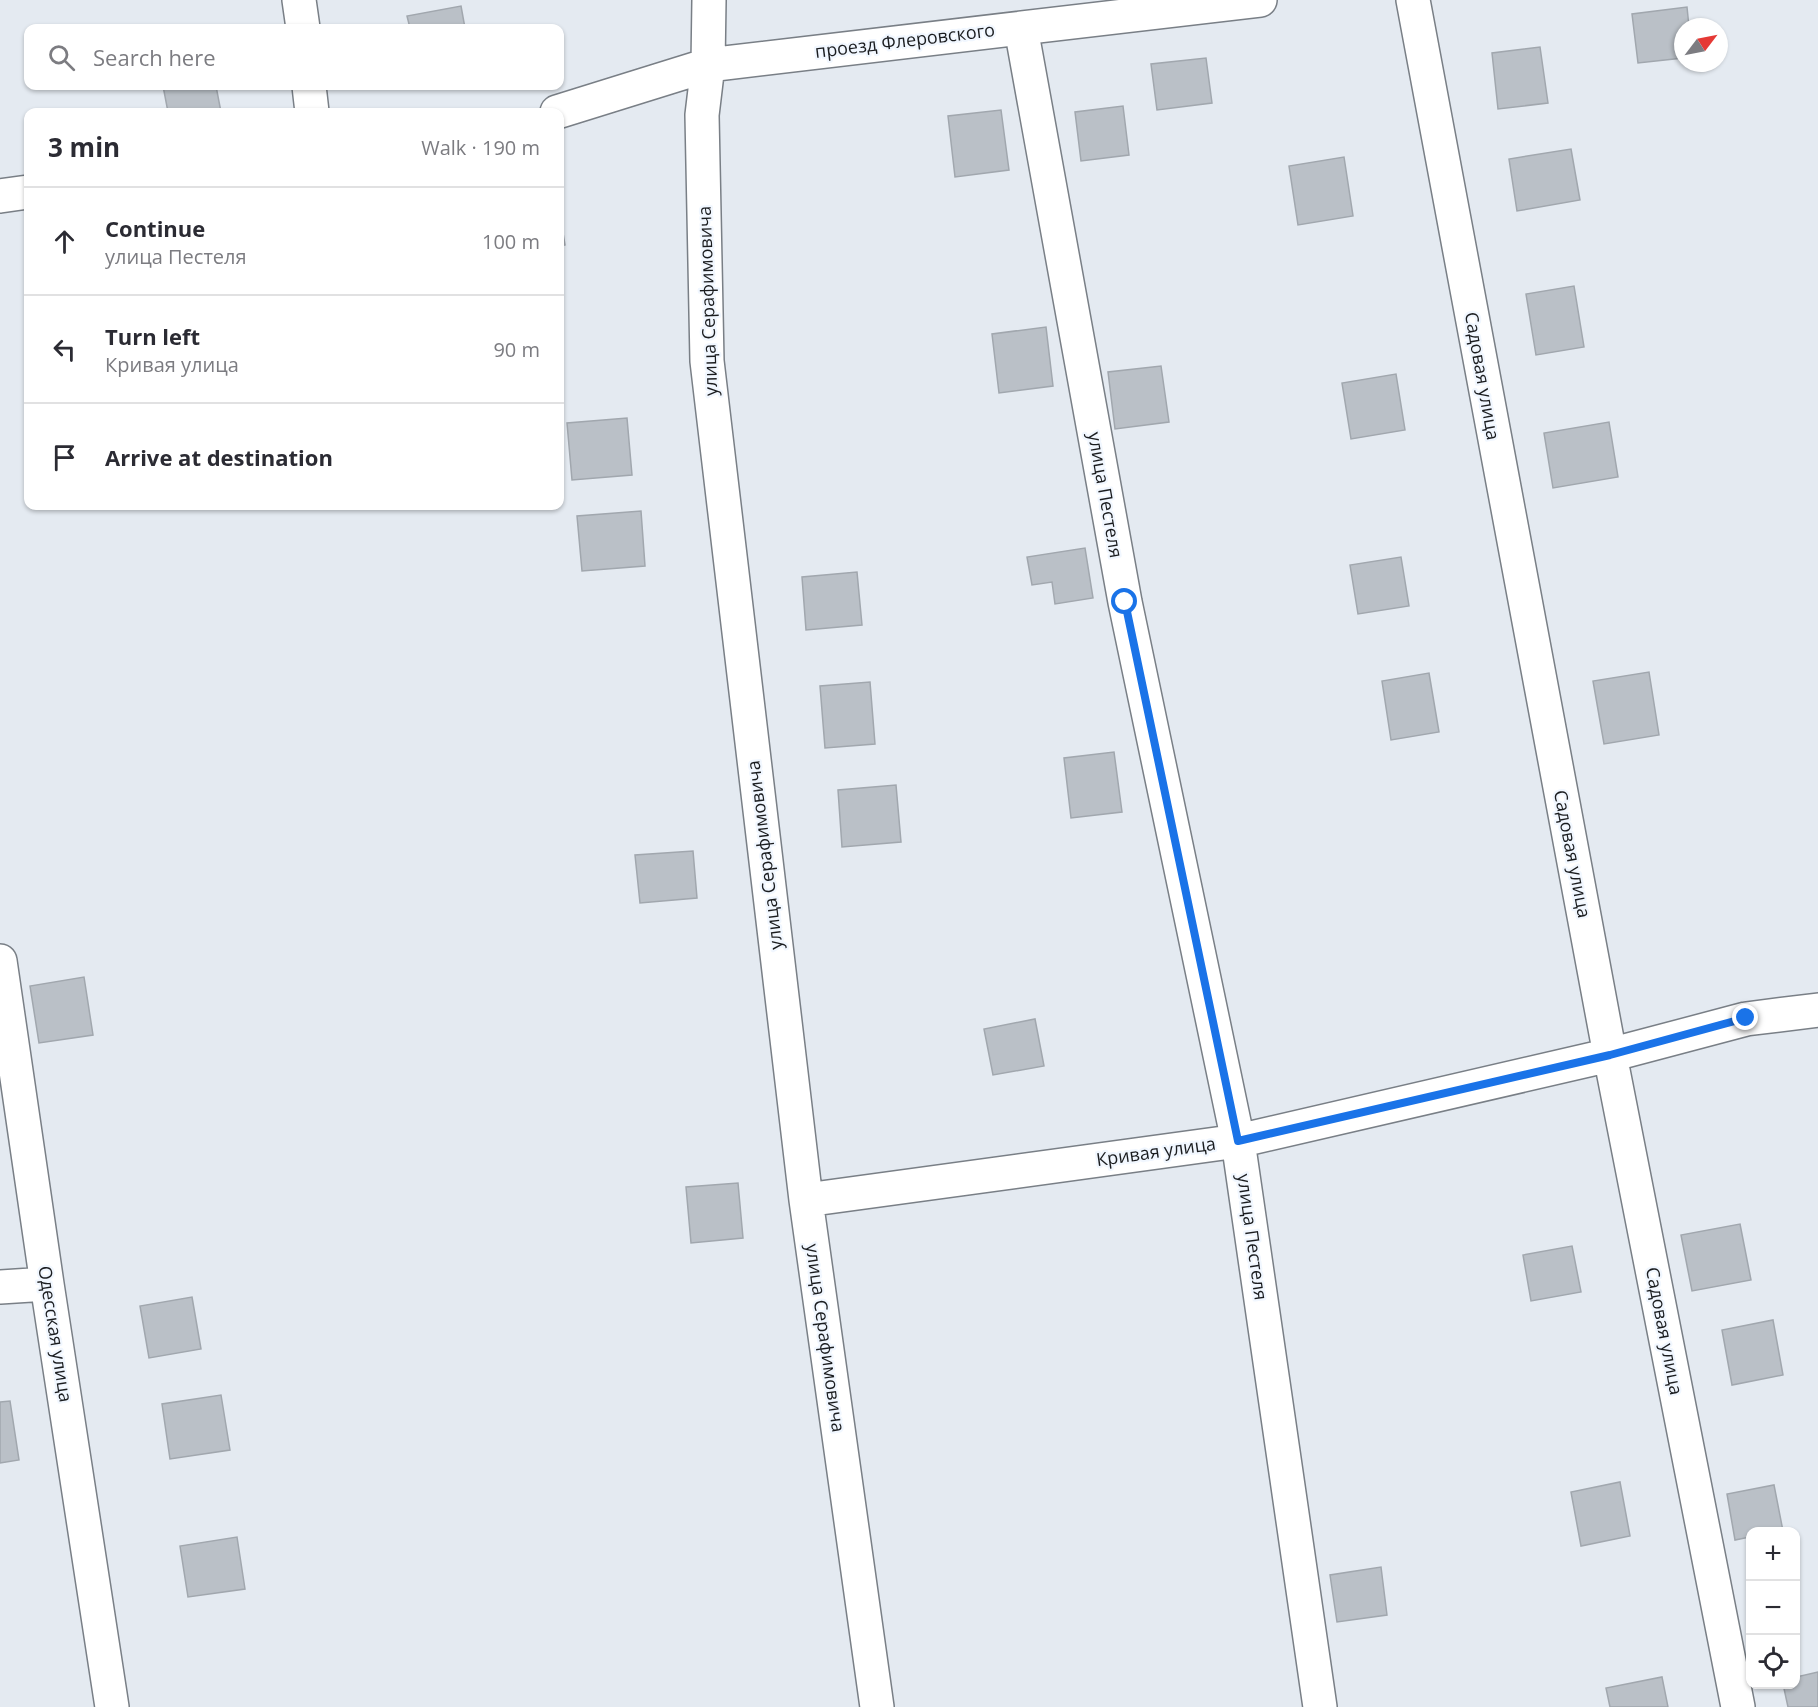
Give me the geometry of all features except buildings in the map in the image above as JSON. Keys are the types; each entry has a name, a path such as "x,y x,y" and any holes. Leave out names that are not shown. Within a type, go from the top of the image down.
{"street":[{"path":"299,0 302,24"},
{"name":"улица Серафимовича","path":"709,0 708,64 702,115 707,361 806,1200 877,1707"},
{"name":"проезд Флеровского","path":"564,109 708,64 1260,0"},
{"name":"Садовая улица","path":"1413,0 1610,1055 1738,1707"},
{"name":"улица Пестеля","path":"1020,28 1125,602 1238,1141 1320,1707"},
{"path":"309,90 312,108"},
{"path":"0,196 24,193"},
{"name":"Одесская улица","path":"0,961 112,1707"},
{"name":"Кривая улица","path":"806,1200 1238,1141 1610,1055 1746,1018 1818,1010"},
{"path":"0,1287 47,1284"}],"route":[{"path":"1125,602 1238,1141 1610,1055 1746,1018"}]}
